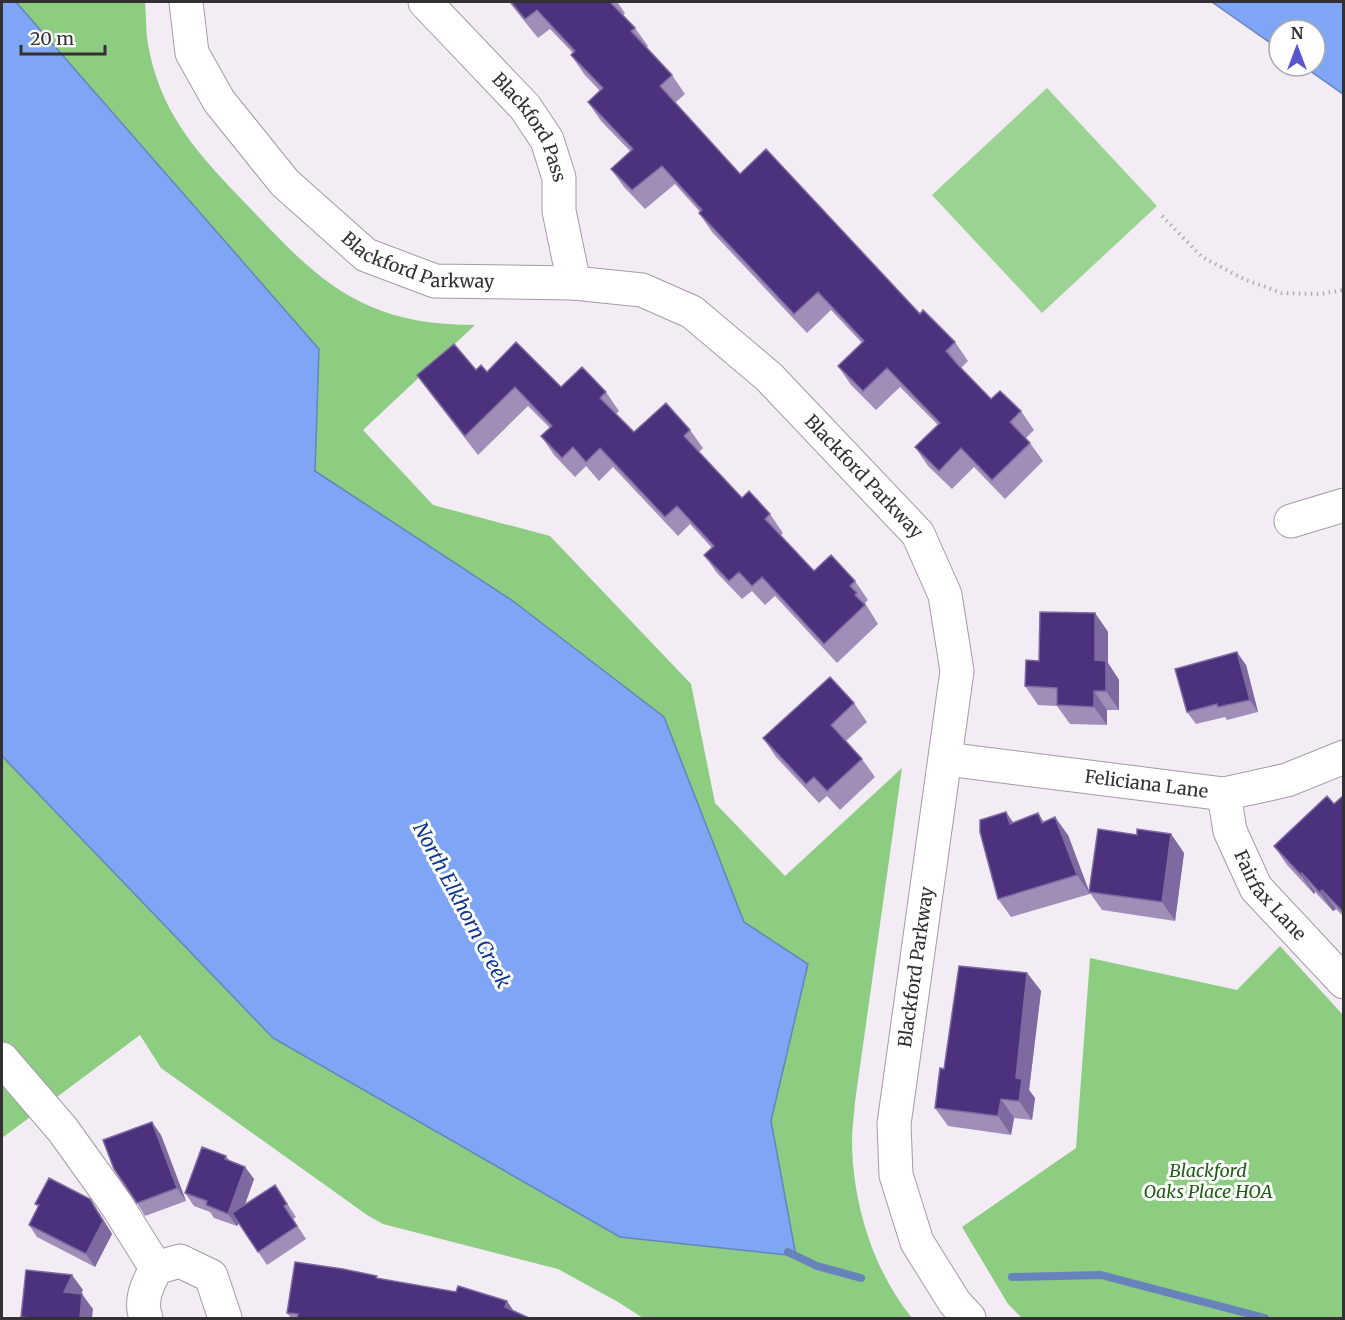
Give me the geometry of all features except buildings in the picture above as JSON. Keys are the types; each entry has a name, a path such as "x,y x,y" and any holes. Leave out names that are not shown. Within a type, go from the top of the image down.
{"street":[{"name":"Blackford Parkway","path":"186,2 192,52 219,101 285,183 366,255 435,281 574,283 642,290 692,312 769,377 918,534 945,595 957,671 894,1124 895,1165 917,1242 955,1303 969,1318"},
{"name":"Blackford Pass","path":"425,2 525,107 548,140 559,178 559,211 574,283"},
{"path":"1291,521 1344,505"},
{"name":"Feliciana Lane","path":"946,759 1224,794 1287,780 1344,757"},
{"name":"Fairfax Lane","path":"1224,794 1230,831 1256,888 1344,982"},
{"path":"2,1059 63,1130 116,1204 156,1268"},
{"path":"146,1318 144,1290 156,1268 180,1260 212,1276 225,1318"}],"path":[{"path":"1162,216 1202,257 1246,280 1282,293 1320,294 1344,290"}],"green space":[{"path":"2,2 145,2 147,38 152,65 171,111 183,131 214,169 299,258 322,278 373,308 403,317 436,323 475,325 363,430 433,505 550,536 691,684 715,803 785,876 902,768 855,1102 852,1143 856,1189 868,1235 886,1279 912,1318 643,1318 558,1269 383,1224 367,1215 161,1068 140,1035 2,1138"},
{"path":"1047,88 1157,206 1042,313 932,195"},
{"name":"Blackford Oaks Place HOA","path":"1280,946 1343,1015 1343,1318 1022,1318 1008,1304 962,1227 1076,1148 1090,958 1237,990"}],"water":[{"path":"2,2 16,2 319,349 315,471 513,601 664,717 744,922 808,964 771,1121 796,1256 620,1237 273,1038 2,756"},
{"path":"1212,2 1343,2 1343,94 1320,78 1327,78 1327,18 1267,18 1267,41"}],"waterway":[{"name":"North Elkhorn Creek","path":"788,1252 817,1266 861,1278"},
{"name":"North Elkhorn Creek","path":"1012,1277 1101,1275 1265,1318"}]}
